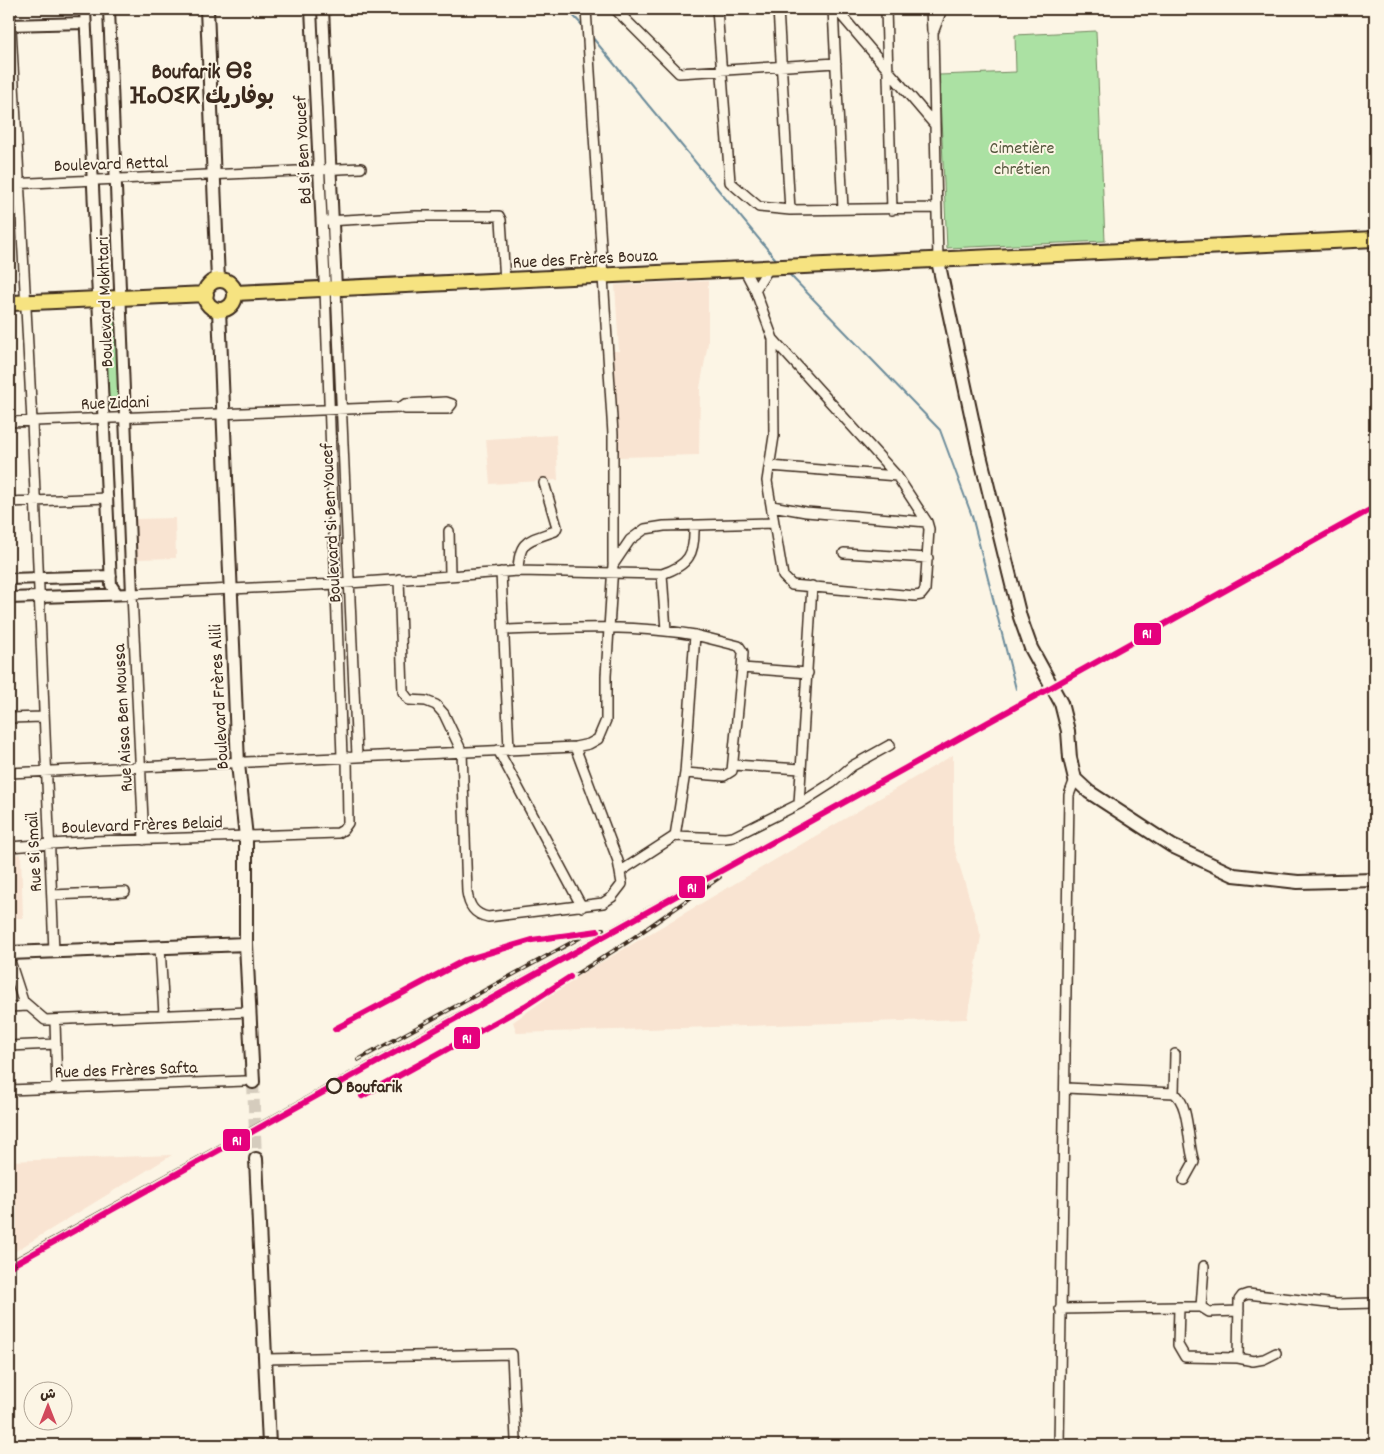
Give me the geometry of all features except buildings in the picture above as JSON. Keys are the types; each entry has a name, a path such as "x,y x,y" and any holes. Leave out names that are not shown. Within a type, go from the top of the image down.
{"main road":[{"path":"207,9 218,281"},
{"name":"Rue des Frères Bouza","path":"235,293 1375,240"},
{"path":"938,261 979,451 1020,617 1031,648 1061,702 1068,732 1074,778 1089,792 1172,846 1234,874 1298,882 1375,880"},
{"path":"218,281 231,285 235,293 233,303 229,307 219,310 211,306 206,294 210,285 218,281"},
{"path":"14,303 206,294"},
{"name":"Boulevard Frères Alili","path":"219,310 238,764 246,836 249,1081"},
{"path":"9,953 246,944"},
{"path":"256,1158 269,1445"}],"street":[{"name":"Rue Si Smaïl","path":"10,9 19,183 14,303 32,421 45,772 54,951"},
{"name":"Boulevard Mokhtari","path":"85,9 100,298 111,576 112,588 117,594"},
{"name":"Boulevard Mokhtari","path":"109,9 132,594"},
{"name":"Bd Si Ben Youcef","path":"311,9 325,170 333,221 331,289"},
{"name":"Bd Si Ben Youcef","path":"323,9 325,170 321,221 331,289"},
{"path":"615,9 679,73 836,63"},
{"path":"717,9 730,182 759,207 790,210 935,208"},
{"path":"778,9 790,210"},
{"path":"834,9 843,208"},
{"path":"834,9 934,124"},
{"path":"886,9 892,210"},
{"path":"931,9 935,208 938,261"},
{"path":"932,33 942,9"},
{"path":"9,774 579,746 598,739 606,720 606,676 613,569 613,434 586,12"},
{"path":"10,25 85,23"},
{"path":"314,54 325,54"},
{"name":"Boulevard Rettal","path":"9,184 361,168"},
{"path":"321,221 416,216 499,216 501,220 505,281"},
{"path":"755,290 772,268"},
{"path":"744,269 755,290 772,339 774,413 768,488 785,580 792,585 918,596 926,588 929,529 927,522 897,476 772,339"},
{"name":"Boulevard Si Ben Youcef","path":"331,289 329,409 335,584 349,757"},
{"name":"Boulevard Si Ben Youcef","path":"331,289 342,409 349,583 349,757"},
{"name":"Rue Zidani","path":"9,422 402,407"},
{"path":"770,466 897,476"},
{"path":"518,571 520,551 526,541 557,528 544,483"},
{"path":"9,502 108,498"},
{"path":"772,506 806,512 927,522"},
{"path":"613,569 630,540 644,529 664,526 774,523"},
{"path":"9,598 335,584 450,574 518,571 613,569 646,576 662,574 673,570 692,554 694,526"},
{"path":"449,531 450,574"},
{"path":"844,553 928,558"},
{"path":"501,572 509,749"},
{"path":"662,574 666,630"},
{"path":"9,579 111,576"},
{"path":"399,579 404,696 409,700 426,701 436,705 444,714 462,752 466,892 473,910 488,916 595,905 612,897 622,884 621,871 579,746"},
{"path":"798,804 808,673 812,586"},
{"name":"Rue Aissa Ben Moussa","path":"132,594 144,840"},
{"path":"504,630 610,626 666,630 739,646 743,652 734,765 730,774 724,776 685,773"},
{"path":"675,836 685,773 695,635"},
{"path":"742,668 808,673"},
{"path":"9,718 43,717"},
{"path":"621,871 675,836 732,836 798,804 832,783 852,766 890,745"},
{"path":"498,750 582,907"},
{"name":"Boulevard Frères Belaid","path":"9,847 338,833 343,830 348,820 349,757"},
{"path":"734,765 801,770"},
{"path":"1059,1445 1060,1309 1066,1088 1069,795 1074,778"},
{"path":"52,895 125,892"},
{"path":"160,947 164,1016"},
{"path":"9,958 20,995 27,1006 41,1019 55,1021 249,1012"},
{"path":"9,1007 27,1006"},
{"path":"55,1021 57,1088"},
{"path":"9,1046 56,1044"},
{"path":"1174,1093 1175,1054"},
{"name":"Rue des Frères Safta","path":"9,1090 249,1081"},
{"path":"1066,1088 1174,1093 1183,1102 1189,1150 1194,1162 1184,1180"},
{"path":"1201,1308 1204,1266"},
{"path":"1238,1358 1239,1311 1242,1296 1248,1294 1336,1304 1375,1303"},
{"path":"1060,1309 1179,1307 1201,1308 1208,1312 1239,1311"},
{"path":"1179,1307 1178,1345 1185,1357 1238,1358 1258,1361 1276,1353"},
{"path":"266,1359 512,1354 516,1440"}],"shaded area":[{"path":"708,281 708,343 700,388 699,455 619,457 613,351 619,351 615,285"},
{"path":"556,435 558,480 490,484 486,439"},
{"path":"175,518 176,558 136,559 134,519"},
{"path":"953,755 953,844 981,936 967,1019 517,1033 513,1022 578,976"},
{"path":"21,854 23,918 9,918 9,855"},
{"path":"172,1155 9,1255 9,1161"}],"green space":[{"name":"Cimetière chrétien","path":"1096,31 1105,241 947,248 939,75 1016,72 1015,35"},
{"path":"117,319 121,406 109,406 105,320"}],"waterway":[{"path":"567,9 584,27"},
{"path":"592,37 778,262"},
{"path":"788,273 940,430 972,516 1016,689"}],"tunnel":[{"path":"253,1082 256,1159"}],"railway":[{"path":"9,1263 1375,505"},
{"path":"362,1096 525,1006 626,943 720,877"},
{"path":"358,1060 585,935 603,929"},
{"path":"335,1029 465,960 532,940 584,932"}],"transit line":[{"name":"R1","path":"9,1267 1375,507"},
{"name":"R1","path":"335,1029 465,960 532,940 598,931"},
{"name":"R1","path":"362,1096 525,1006 570,977"}],"place":[{"name":"Boufarik","path":"334,1086"}],"district":[{"name":"Boufarik ⴱⵓ ⴼⴰⵔⵉⴽ بوفاريك","path":"202,82"}]}
